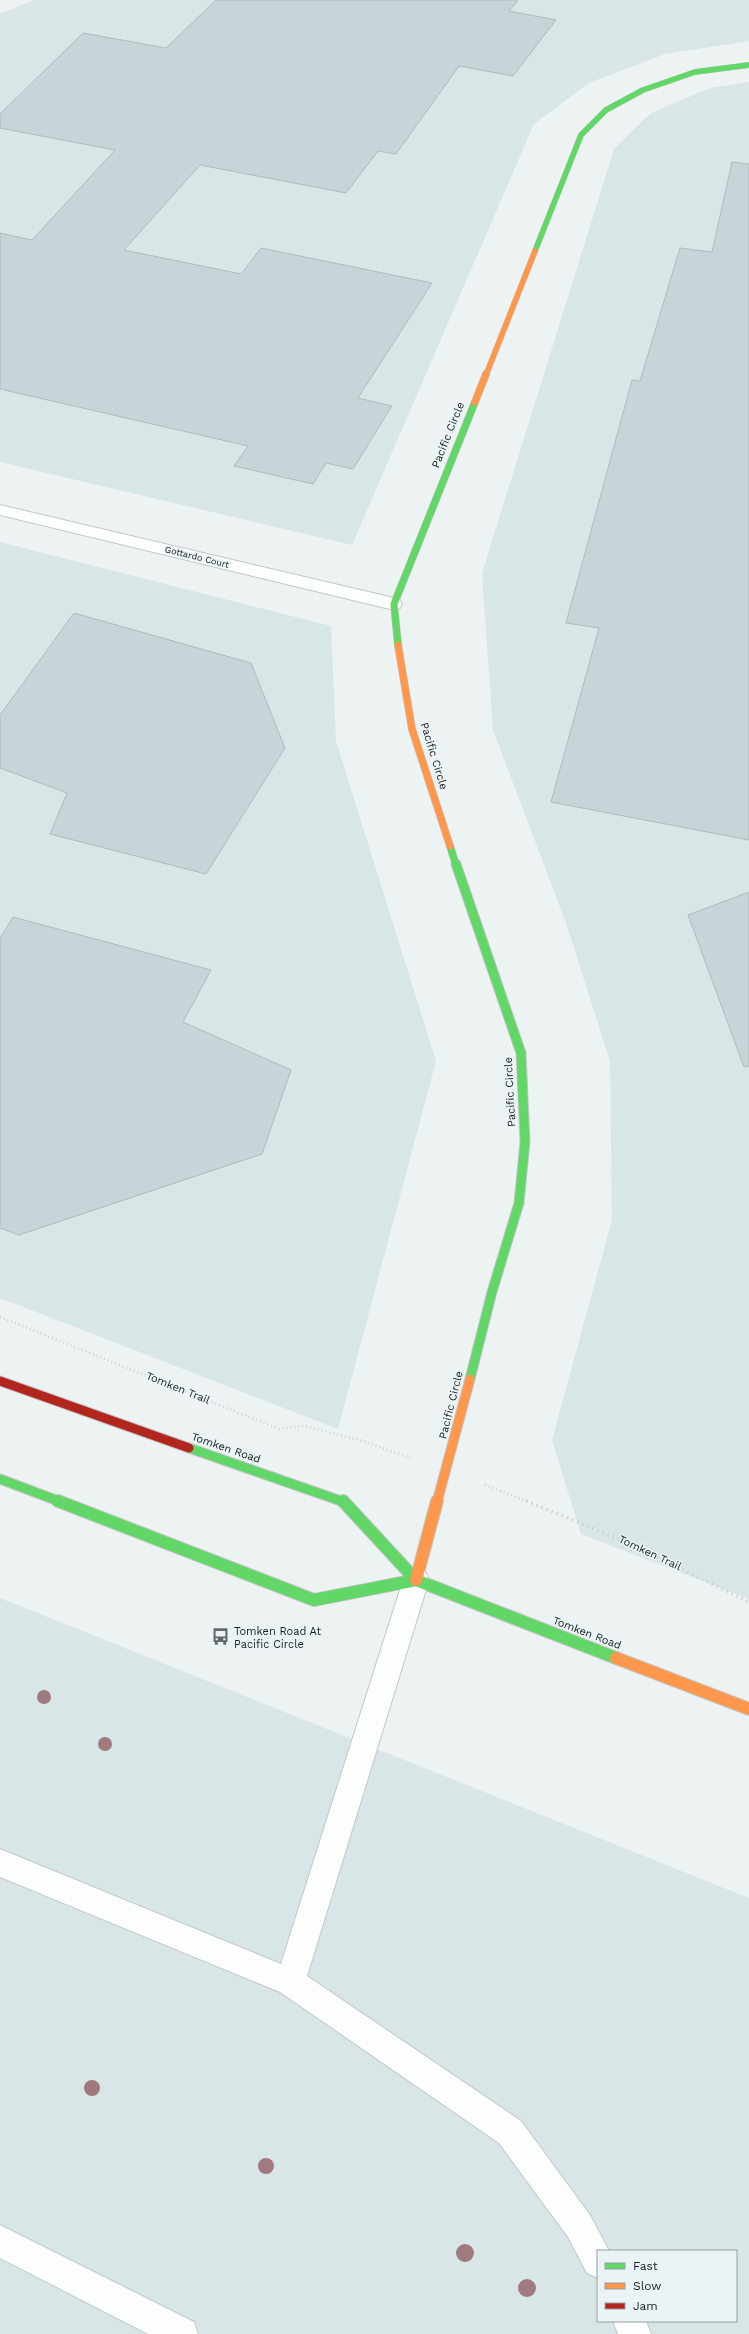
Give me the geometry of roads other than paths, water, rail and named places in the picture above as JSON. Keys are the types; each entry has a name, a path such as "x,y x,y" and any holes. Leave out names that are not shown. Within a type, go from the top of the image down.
{"street":[{"name":"Pacific Circle","path":"416,1580 447,1471 492,1292 519,1203 525,1142 521,1053 479,936 412,729 401,672 394,604 581,135 606,110 644,90 695,72 749,65"},
{"name":"Gottardo Court","path":"0,510 394,604"},
{"name":"Tomken Road","path":"0,1381 344,1502 416,1580 749,1709"},
{"path":"0,1479 314,1600 416,1580 290,1982"},
{"path":"0,1863 290,1982 510,2132 579,2226 597,2260"},
{"path":"0,2241 182,2334"},
{"path":"630,2322 636,2334"}],"place":[{"name":"Tomken Road At Pacific Circle","path":"221,1637"}]}
